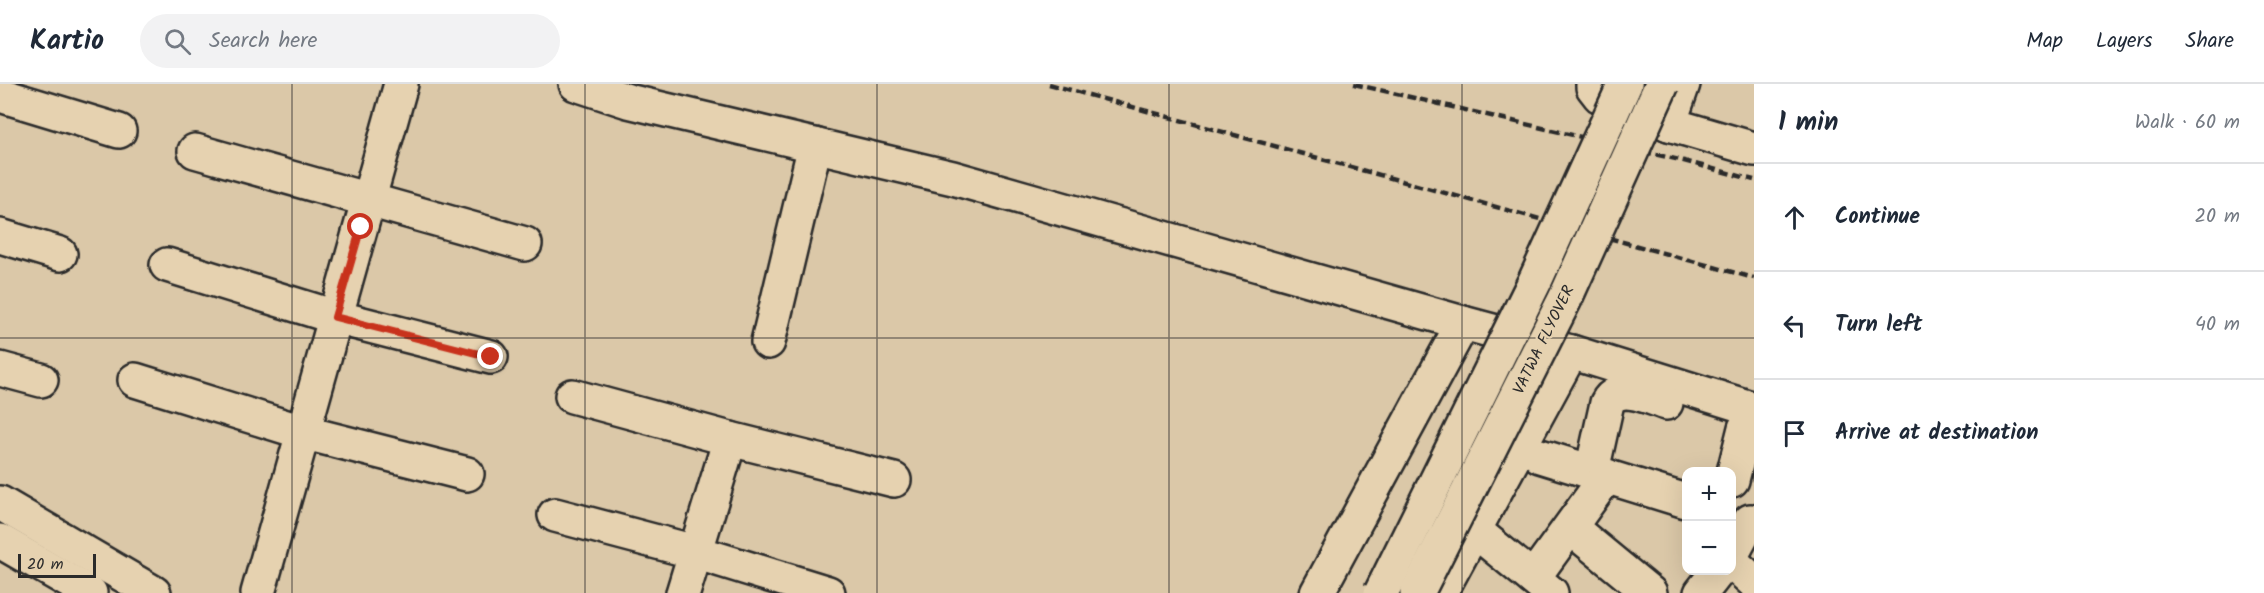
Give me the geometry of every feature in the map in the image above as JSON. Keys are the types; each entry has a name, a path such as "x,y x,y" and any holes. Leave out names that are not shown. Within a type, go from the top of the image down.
{"street":[{"path":"258,593 401,84"},
{"path":"576,84 628,101 953,178 1571,352 1751,422"},
{"path":"1593,84 1600,96 1669,124 1754,149"},
{"name":"VATWA FLYOVER","path":"1380,593 1535,281 1625,84"},
{"name":"VATWA FLYOVER","path":"1417,593 1565,299 1662,84"},
{"path":"1669,124 1683,84"},
{"path":"0,95 118,131"},
{"path":"768,342 815,145"},
{"path":"195,151 525,244"},
{"path":"0,236 60,254"},
{"path":"167,265 335,317 491,357"},
{"path":"1317,593 1463,323"},
{"path":"1440,593 1571,352"},
{"path":"0,369 41,380"},
{"path":"135,380 302,432 467,474"},
{"path":"1474,530 1542,586 1600,474 1606,403 1610,396 1617,393 1639,394 1751,422"},
{"path":"572,396 894,480"},
{"path":"1735,467 1751,422"},
{"path":"683,593 730,439"},
{"path":"1540,456 1673,497 1682,512"},
{"path":"0,503 154,593"},
{"path":"555,515 695,552 828,593"},
{"path":"1736,542 1745,519"},
{"path":"1571,528 1650,593"},
{"path":"0,541 90,593"},
{"path":"1736,566 1754,582"},
{"path":"1701,593 1715,575"}],"railway":[{"path":"1049,84 1754,278"},
{"path":"1354,84 1684,161 1754,180"}],"route":[{"path":"361,227 335,317 491,357"}]}
